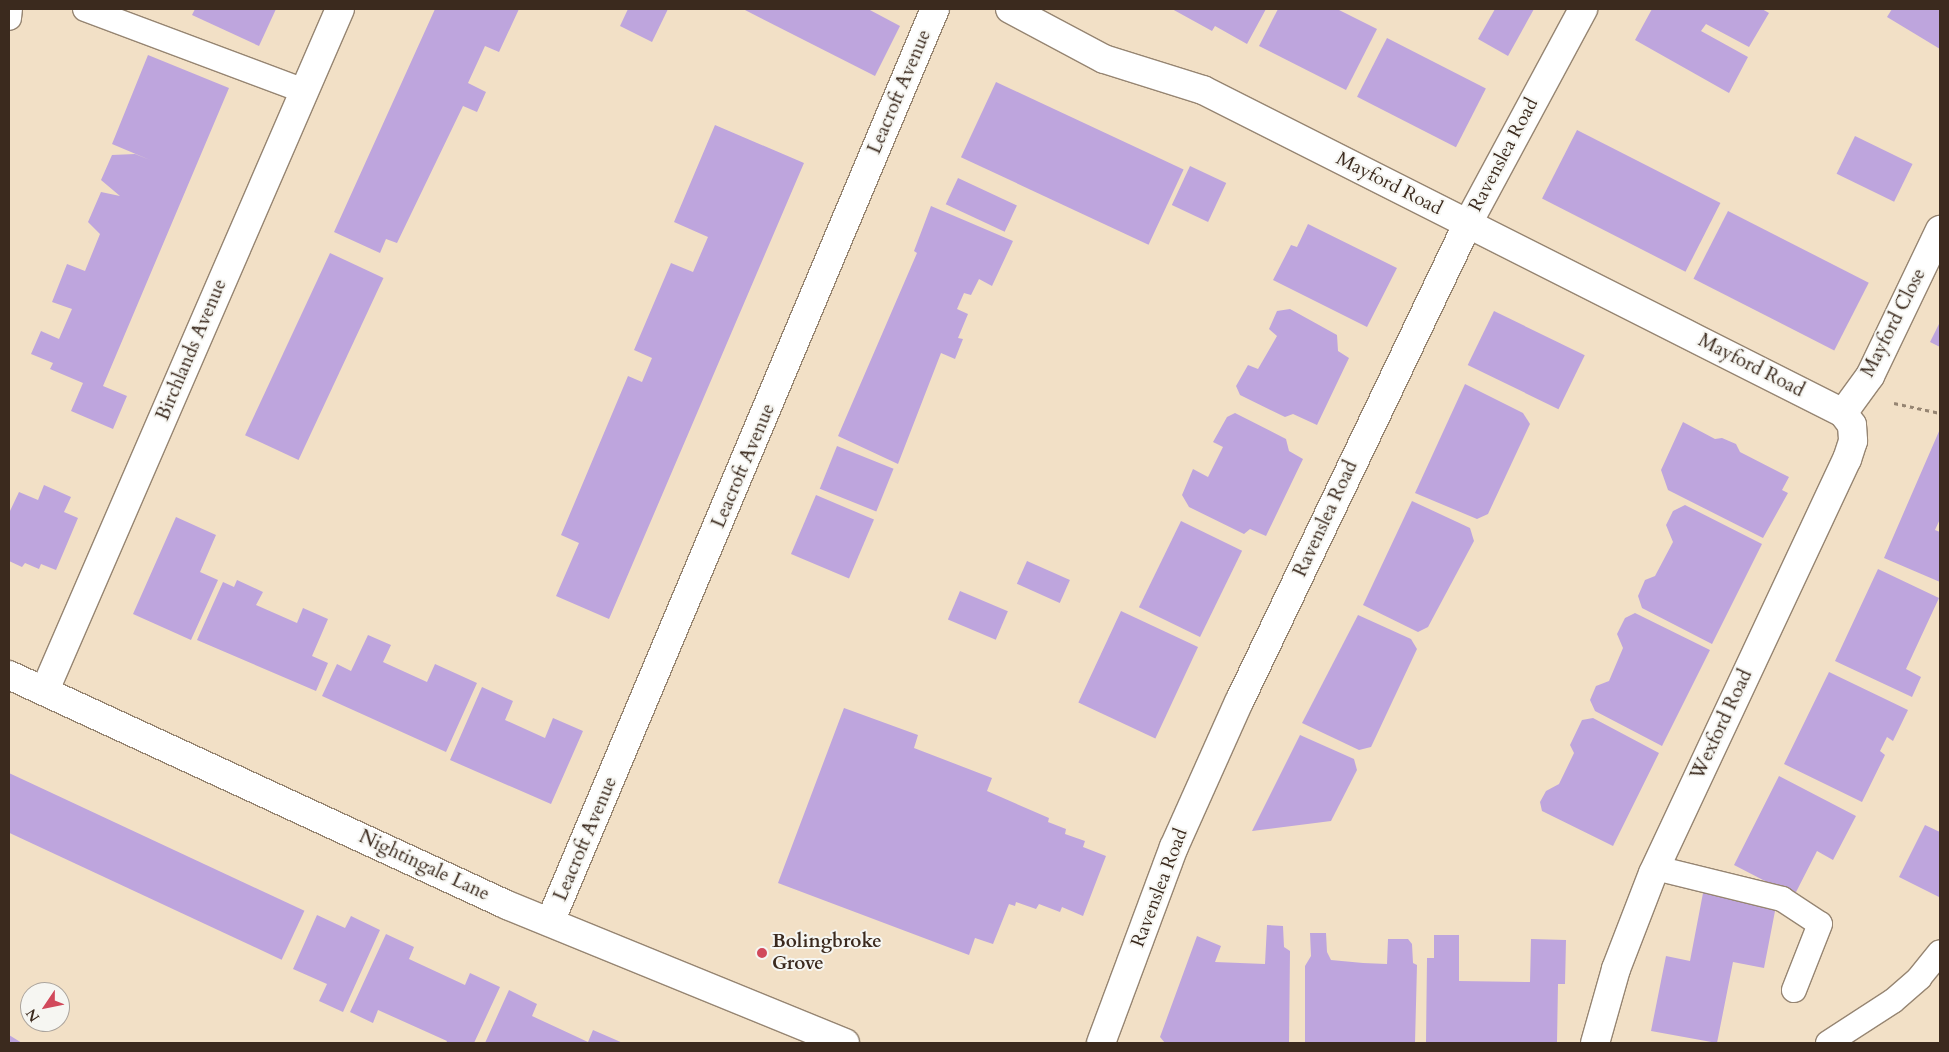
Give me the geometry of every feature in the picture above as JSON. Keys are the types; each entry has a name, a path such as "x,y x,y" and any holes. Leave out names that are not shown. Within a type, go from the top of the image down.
{"street":[{"name":"Birchlands Avenue","path":"44,690 340,9"},
{"name":"Leacroft Avenue","path":"550,922 935,9"},
{"name":"Mayford Road","path":"1010,9 1104,59 1203,90 1843,413"},
{"name":"Ravenslea Road","path":"1101,1043 1174,847 1231,720 1468,223 1583,9"},
{"name":"Mayford Close","path":"1843,413 1870,376 1940,230"},
{"name":"Wexford Road","path":"1594,1043 1616,969 1656,868 1847,459 1853,441 1852,426 1843,413"},
{"name":"Nightingale Lane","path":"9,675 550,922 846,1043"}],"lane":[{"path":"9,18 10,9"},
{"path":"85,9 304,91"},
{"path":"1656,868 1782,899 1820,924 1794,990"},
{"path":"1828,1043 1892,1001 1919,978 1940,952"}],"path":[{"path":"1870,376 1886,384 1890,401 1940,413"}],"building":[{"path":"195,9 276,9 259,46 192,15"},
{"path":"435,9 519,9 499,52 485,46 468,83 486,92 477,112 463,106 397,243 386,239 380,253 334,232"},
{"path":"628,9 668,9 652,42 620,26"},
{"path":"743,9 868,9 900,26 875,76"},
{"path":"1172,9 1266,9 1247,44 1215,26 1212,31"},
{"path":"1278,9 1337,9 1377,29 1346,90 1259,46"},
{"path":"1495,9 1534,9 1508,56 1478,39"},
{"path":"1652,9 1762,9 1769,13 1749,47 1706,24 1701,31 1748,57 1729,93 1635,40"},
{"path":"1892,9 1940,9 1940,49 1887,17"},
{"path":"1387,38 1486,88 1456,147 1357,97"},
{"path":"148,55 229,88 103,386 127,396 113,429 71,411 83,383 50,369 53,363 31,354 41,331 59,339 72,309 52,302 67,264 85,271 100,234 88,222 101,192 120,196 101,180 112,155 135,154 150,160 112,144"},
{"path":"996,82 1184,169 1149,245 961,157"},
{"path":"715,125 804,163 609,619 556,596 579,543 561,535 628,376 642,382 652,358 634,350 671,263 693,272 708,237 674,222"},
{"path":"1577,130 1720,203 1685,272 1542,199"},
{"path":"1855,136 1913,164 1894,202 1837,174"},
{"path":"1190,166 1226,183 1208,222 1172,205"},
{"path":"958,178 1017,205 1005,232 946,204"},
{"path":"931,206 1013,241 992,286 979,279 971,295 964,293 957,309 968,314 958,338 963,339 955,359 941,353 898,464 838,436 917,253 914,251"},
{"path":"1728,211 1869,283 1834,350 1693,279"},
{"path":"1308,224 1397,268 1367,327 1273,280 1291,245 1297,247"},
{"path":"330,253 383,278 299,460 245,435"},
{"path":"1290,309 1337,335 1338,351 1349,358 1317,425 1293,414 1285,417 1240,395 1236,386 1248,365 1258,369 1277,336 1269,329 1277,311"},
{"path":"1494,311 1585,355 1558,409 1468,365"},
{"path":"1940,322 1940,347 1930,342"},
{"path":"1465,384 1523,413 1530,424 1488,514 1477,519 1415,493"},
{"path":"1235,413 1286,439 1289,451 1303,459 1266,536 1250,529 1244,534 1189,507 1182,495 1193,469 1208,477 1223,447 1213,442 1227,417"},
{"path":"1683,422 1715,439 1722,438 1736,444 1740,452 1789,477 1782,490 1788,493 1763,538 1668,490 1661,470"},
{"path":"1940,429 1940,519 1935,530 1940,532 1940,582 1884,558"},
{"path":"837,446 894,469 876,512 820,489"},
{"path":"44,485 71,497 64,512 78,518 56,570 41,564 39,569 25,563 22,567 9,561 9,513 19,492 38,500"},
{"path":"816,495 874,520 849,579 791,554"},
{"path":"1412,501 1470,528 1474,541 1428,627 1418,632 1363,605"},
{"path":"1685,505 1762,544 1712,644 1642,608 1638,596 1645,580 1655,576 1673,542 1666,525 1673,511"},
{"path":"176,517 216,535 200,572 218,580 191,640 133,614"},
{"path":"1181,521 1242,551 1200,637 1139,607"},
{"path":"1027,561 1070,580 1060,603 1017,584"},
{"path":"1878,569 1939,598 1906,669 1921,677 1912,697 1835,661"},
{"path":"237,580 263,592 256,605 297,623 303,608 328,619 312,656 328,663 316,691 197,640 223,582 234,587"},
{"path":"960,591 1008,611 996,640 948,620"},
{"path":"1121,611 1198,647 1155,738 1078,703"},
{"path":"1635,613 1710,650 1662,746 1595,711 1590,700 1596,686 1609,681 1623,648 1617,634 1625,618"},
{"path":"1358,615 1411,639 1417,649 1371,747 1359,750 1302,723"},
{"path":"368,635 391,645 383,662 427,682 435,664 477,683 446,752 322,696 337,664 351,671"},
{"path":"1829,672 1908,710 1893,741 1887,737 1880,751 1885,755 1862,802 1784,764"},
{"path":"482,687 513,701 505,720 545,738 553,718 583,731 551,804 450,760"},
{"path":"844,708 918,735 914,748 992,778 987,791 1049,818 1048,822 1066,829 1065,834 1085,841 1083,847 1106,856 1083,916 1062,907 1060,912 1039,904 1036,909 1016,902 1015,906 1009,904 993,944 975,938 969,955 778,883"},
{"path":"1593,718 1659,753 1613,846 1542,811 1540,802 1546,791 1559,784 1574,753 1570,745 1582,720"},
{"path":"1300,735 1354,759 1357,770 1331,821 1252,831"},
{"path":"9,773 304,911 282,960 9,833"},
{"path":"1779,776 1856,816 1833,860 1817,851 1794,896 1734,865"},
{"path":"1925,825 1940,832 1939,897 1899,877"},
{"path":"1703,893 1776,906 1764,968 1733,962 1717,1043 1651,1031 1666,956 1690,961"},
{"path":"317,915 345,928 351,916 380,930 343,1012 319,1001 327,984 293,969"},
{"path":"1267,925 1283,926 1284,947 1290,951 1289,1043 1165,1043 1160,1037 1197,936 1221,946 1215,962 1265,964"},
{"path":"1310,933 1326,933 1327,952 1331,960 1363,963 1387,964 1388,939 1408,939 1412,944 1413,963 1417,965 1415,1043 1305,1043 1305,966 1311,956"},
{"path":"386,934 414,947 409,959 465,985 470,973 500,987 474,1043 446,1043 447,1041 378,1010 373,1023 350,1012"},
{"path":"1434,935 1459,935 1459,981 1530,982 1531,939 1566,940 1565,984 1558,984 1557,1043 1426,1043 1427,958 1434,958"},
{"path":"509,990 537,1004 532,1016 588,1042 593,1030 623,1043 485,1043"},
{"path":"9,1035 22,1043 9,1043"}],"place":[{"name":"Bolingbroke Grove","path":"762,953"}]}
